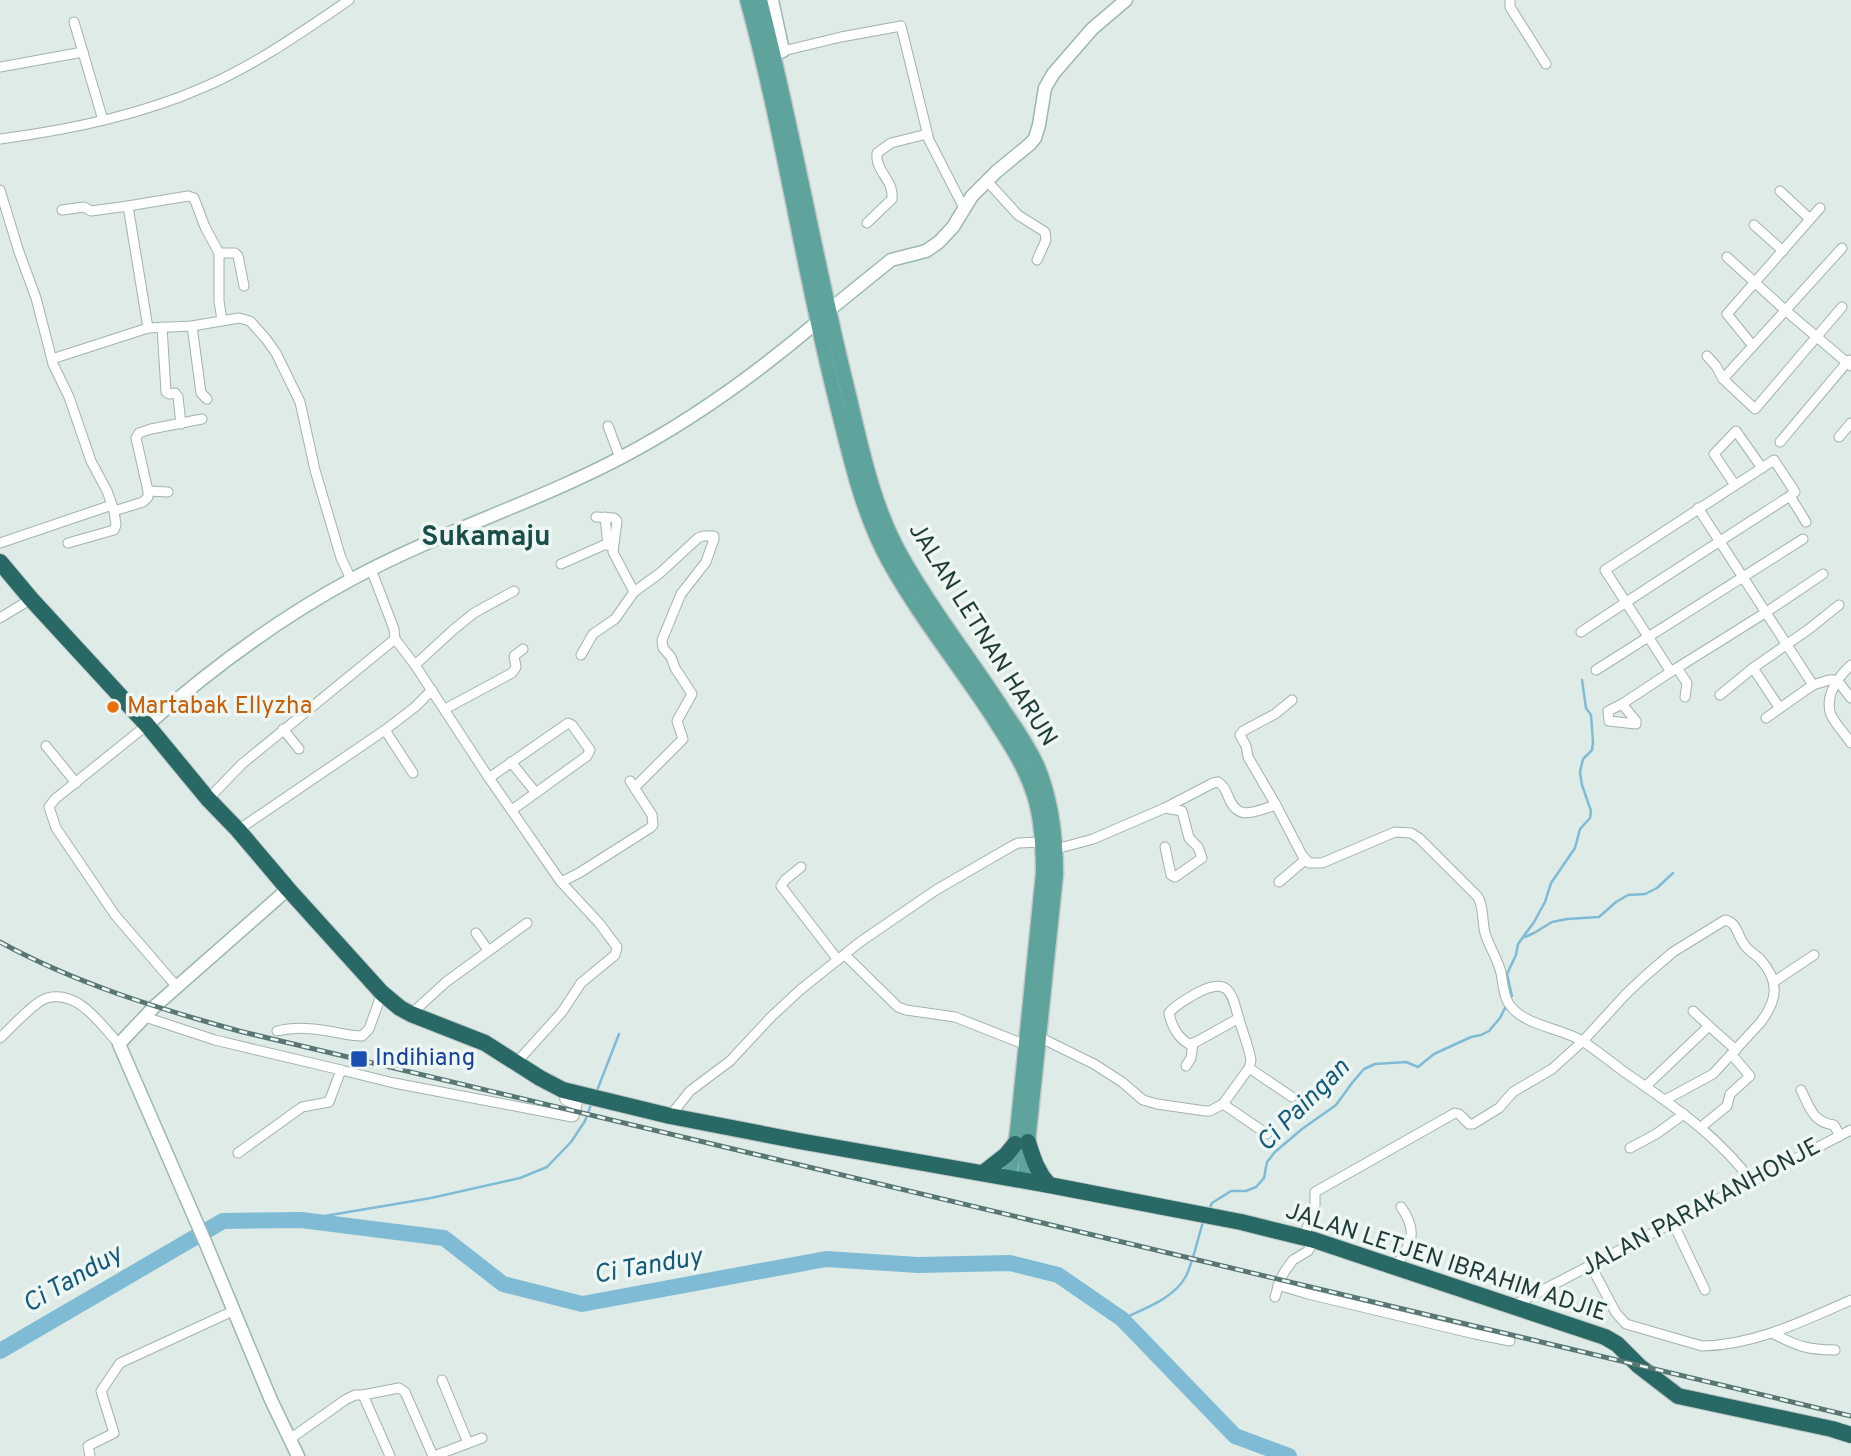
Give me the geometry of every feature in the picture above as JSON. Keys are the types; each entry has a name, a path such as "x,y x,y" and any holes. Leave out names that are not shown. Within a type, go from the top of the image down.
{"highway":[{"name":"JALAN LETJEN IBRAHIM ADJIE","path":"0,562 382,993 411,1014 485,1043 563,1090 670,1116 1206,1215 1309,1239 1605,1337 1678,1396 1851,1435"},
{"path":"983,1173 1022,1143 1049,1185"}],"main road":[{"name":"JALAN LETNAN HARUN","path":"747,0 773,54 816,323 858,483 872,505"},
{"name":"JALAN LETNAN HARUN","path":"760,0 828,311 870,480 872,505 888,559 907,592 1008,740 1025,771 1049,845 1043,873 1045,909 1040,1037 1016,1179"},
{"name":"JALAN LETNAN HARUN","path":"1022,1143 1026,1045 1045,909"}],"street":[{"path":"0,139 103,120 165,103 204,88 258,59 349,0"},
{"path":"772,0 773,54 901,26 927,134 964,208"},
{"path":"828,311 891,260 926,250 939,242 953,227 972,196 1035,138 1045,88 1053,74 1092,29 1126,0"},
{"path":"1510,0 1510,7 1546,64"},
{"path":"74,22 103,120"},
{"path":"0,68 83,52"},
{"path":"867,223 891,199 892,193 889,181 879,167 877,153 891,143 927,134"},
{"path":"987,181 1018,215 1045,232 1046,240 1037,260"},
{"path":"0,190 36,298 52,359 69,397 91,461 113,508 116,526 114,530 68,543"},
{"path":"1780,191 1810,219"},
{"path":"62,210 84,207 91,211 191,196 194,198 205,228 219,253 219,301 222,320"},
{"path":"128,206 148,328"},
{"path":"1753,346 1727,314 1820,208"},
{"path":"1754,225 1783,251"},
{"path":"1723,379 1842,248"},
{"path":"219,253 235,253 238,256 244,286"},
{"path":"1727,257 1784,310 1850,362 1780,442"},
{"path":"1707,356 1717,366 1723,379 1755,409 1843,307"},
{"path":"52,359 148,328 192,326 239,318 250,321 267,339 300,402 315,470 337,546 351,579"},
{"path":"177,987 115,915 56,828 49,807 55,799 215,668 296,610 422,544 575,480 620,458 691,418 816,323"},
{"path":"192,326 201,393 208,399"},
{"path":"162,327 166,392 175,393 178,397 181,424"},
{"path":"0,543 113,508 143,502 148,497 148,491 136,438 138,435 151,429 202,419"},
{"path":"1839,436 1851,423"},
{"path":"608,426 620,458"},
{"path":"1735,485 1714,454 1736,431 1762,468"},
{"path":"1581,632 1626,602 1790,496 1795,492 1774,460 1605,570 1626,602 1648,637 1687,683 1685,697"},
{"path":"148,491 167,492"},
{"path":"1790,496 1806,522"},
{"path":"1698,508 1812,685"},
{"path":"601,517 617,562 635,592"},
{"path":"561,882 653,825 652,815 633,784 682,739 677,721 692,694 663,648 662,640 681,594 706,562 713,536 703,536 692,543 635,592 615,619 593,634 581,655"},
{"path":"1596,670 1803,538"},
{"path":"561,564 610,546"},
{"path":"371,569 394,629 395,639 561,882 612,939 617,951 609,961 581,983 562,1012 516,1063"},
{"path":"1622,704 1823,574"},
{"path":"415,665 474,613 514,590"},
{"path":"0,618 31,598"},
{"path":"1720,695 1839,605"},
{"path":"208,799 242,764 395,639"},
{"path":"445,709 512,673 516,667 514,656 523,649"},
{"path":"1851,665 1837,680 1829,707 1832,717 1851,743"},
{"path":"1753,668 1779,707"},
{"path":"1766,718 1812,685 1837,680"},
{"path":"1837,680 1851,698"},
{"path":"238,830 385,730 432,690"},
{"path":"1292,699 1240,735 1248,757 1305,860 1309,863 1322,863 1395,832 1411,833 1419,838 1478,897 1485,933 1499,966 1508,1003 1525,1019 1583,1041 1646,1086 1701,1127 1725,1149 1752,1182"},
{"path":"489,778 568,723 590,750 590,753 512,810"},
{"path":"284,729 299,749"},
{"path":"385,730 413,773"},
{"path":"46,746 76,783"},
{"path":"511,762 536,793"},
{"path":"670,1116 690,1091 730,1061 800,990 860,942 936,890 1012,846 1018,843 1049,845 1093,839 1218,782 1225,788 1233,808 1242,814 1276,805"},
{"path":"1165,808 1182,811 1189,838 1202,858 1175,877 1171,875 1165,847"},
{"path":"1279,881 1305,860"},
{"path":"801,867 780,887 841,957 898,1007 955,1017 1026,1045"},
{"path":"118,1044 177,987 288,889"},
{"path":"1275,1297 1278,1284 1290,1264 1308,1251 1315,1192 1455,1114 1473,1124 1499,1108 1513,1091 1552,1069 1583,1041 1626,994 1673,952 1725,920 1733,923 1743,943 1769,970 1775,981 1773,996 1765,1017 1713,1074 1665,1100"},
{"path":"411,1014 446,982 527,923"},
{"path":"476,933 488,950"},
{"path":"1775,981 1814,955"},
{"path":"1040,1037 1094,1064 1143,1100 1210,1111 1223,1104 1249,1068 1251,1060 1250,1053 1233,997 1225,989 1212,987 1174,1007 1169,1013 1170,1020 1183,1041 1189,1044 1239,1018"},
{"path":"277,1031 288,1028 325,1030 362,1036 369,1030 382,993"},
{"path":"0,1038 45,998 64,998 88,1010 118,1044 271,1400 298,1456"},
{"path":"1693,1011 1755,1074 1730,1094 1727,1106 1701,1127"},
{"path":"145,1017 215,1040 394,1083 572,1117 577,1105 565,1100 563,1090"},
{"path":"1646,1086 1709,1026"},
{"path":"1186,1066 1191,1058 1192,1043"},
{"path":"1249,1068 1292,1097"},
{"path":"238,1153 302,1107 329,1102 341,1070"},
{"path":"1801,1090 1815,1118 1825,1124 1834,1125 1840,1136"},
{"path":"1223,1104 1267,1134"},
{"path":"1630,1148 1684,1114"},
{"name":"JALAN PARAKANHONJE","path":"1513,1306 1851,1130"},
{"path":"1395,1267 1412,1237 1407,1215 1401,1207"},
{"path":"1673,1223 1705,1290"},
{"path":"1591,1266 1616,1313 1626,1324 1702,1346 1715,1346 1772,1334 1851,1300"},
{"path":"1278,1284 1308,1294 1510,1341"},
{"path":"90,1456 88,1446 114,1433 101,1391 120,1363 233,1311"},
{"path":"1772,1334 1801,1347 1835,1350"},
{"path":"442,1380 468,1443"},
{"path":"290,1438 355,1395 395,1388 405,1392 433,1456 482,1438"},
{"path":"363,1395 390,1456"}],"waterway":[{"name":"Ci Paingan","path":"1510,998 1512,996 1507,974 1518,944 1545,902 1551,883 1575,848 1580,829 1590,818 1591,811 1580,772 1583,759 1592,750 1593,742 1591,715 1586,708 1582,680"},
{"path":"1525,937 1552,922 1599,917 1628,895 1645,894 1657,888 1673,873"},
{"name":"Ci Paingan","path":"1209,1210 1212,1203 1231,1191 1246,1191 1256,1187 1264,1178 1267,1162 1275,1152 1336,1105 1364,1069 1375,1064 1406,1062 1418,1067 1434,1054 1489,1031 1507,1004"},
{"path":"596,1093 619,1034"},
{"path":"301,1220 431,1198 520,1178 547,1167 571,1142 585,1121 592,1102"},
{"name":"Ci Tanduy","path":"0,1351 223,1221 301,1220 444,1238 503,1284 582,1304 826,1259 918,1265 1010,1263 1058,1275 1122,1319 1235,1436 1289,1456"},
{"name":"Ci Paingan","path":"1122,1319 1166,1297 1181,1284 1191,1264 1203,1222"}],"railway":[{"path":"0,942 87,982 147,1004 239,1031 1851,1416"}],"place":[{"name":"Martabak Ellyzha","path":"113,707"},
{"name":"Indihiang","path":"359,1059"}],"district":[{"name":"Sukamaju","path":"486,538"}]}
